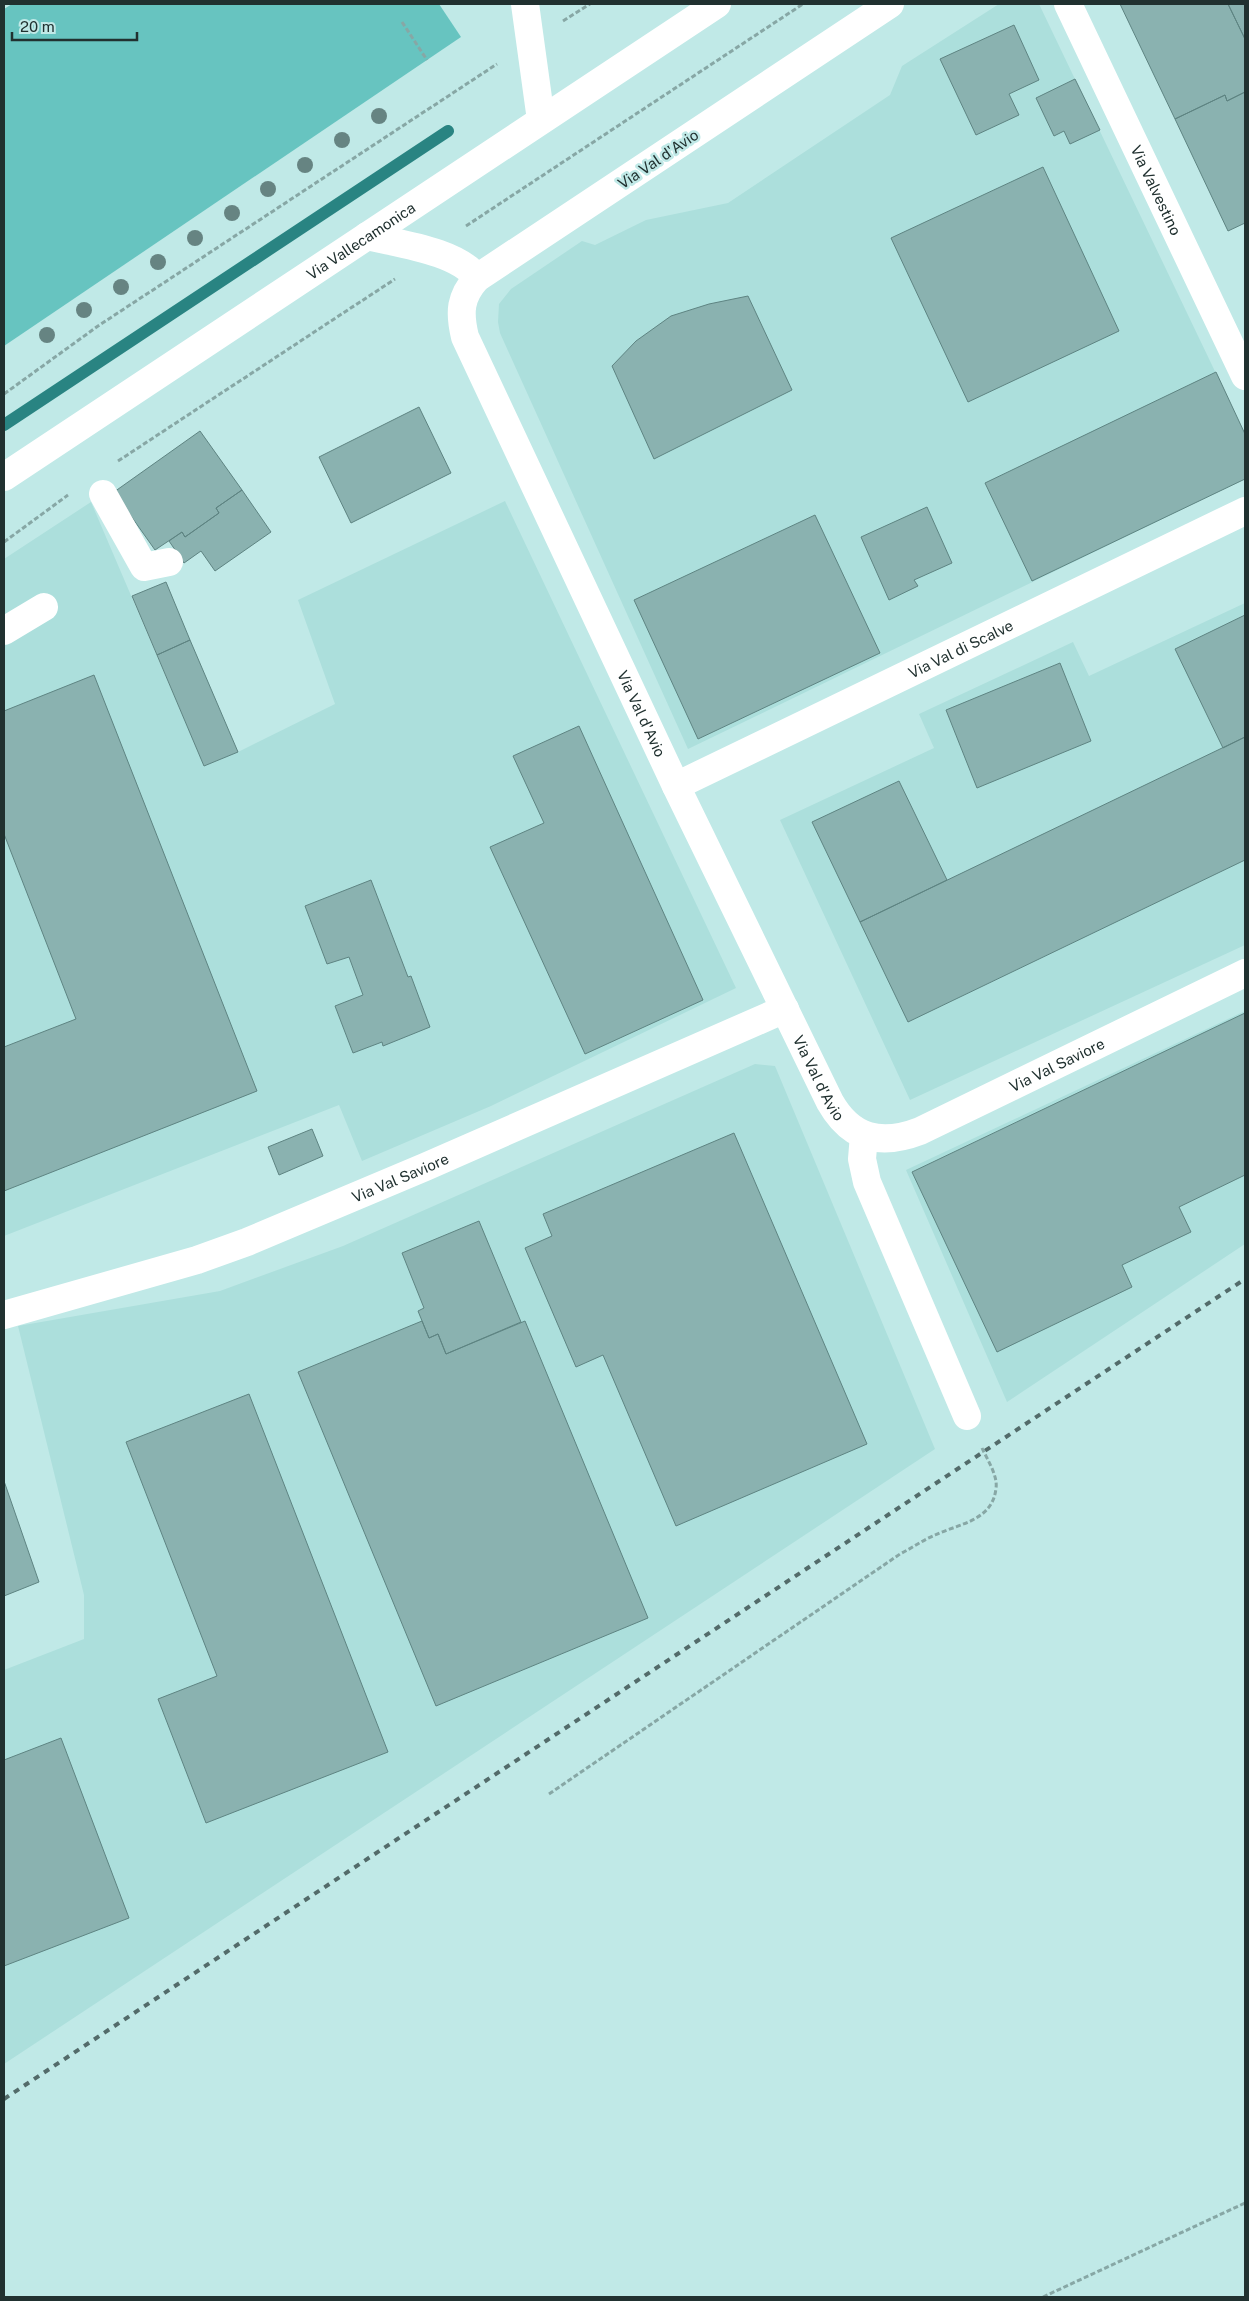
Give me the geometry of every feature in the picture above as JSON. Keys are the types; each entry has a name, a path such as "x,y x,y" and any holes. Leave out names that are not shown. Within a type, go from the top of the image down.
{"street":[{"path":"525,4 541,120"},
{"name":"Via Vallecamonica","path":"4,477 717,4"},
{"path":"838,39 850,4"},
{"name":"Via Val d'Avio","path":"864,1135 853,1130 836,1113 785,1009 676,786 464,337 460,311 465,294 477,278 890,4"},
{"name":"Via Valvestino","path":"1068,4 1245,376"},
{"path":"367,236 452,258 471,269 477,278"},
{"path":"104,494 144,567 169,562"},
{"name":"Via Val di Scalve","path":"676,786 1245,511"},
{"path":"4,632 44,607"},
{"name":"Via Val Saviore","path":"864,1135 892,1139 920,1131 1245,973"},
{"name":"Via Val Saviore","path":"4,1315 197,1260 247,1242 425,1168 785,1009"},
{"path":"864,1135 862,1159 867,1182 967,1416"}],"path":[{"path":"571,16 590,4"},
{"path":"459,231 803,4"},
{"path":"402,22 428,60"},
{"path":"4,394 107,320 491,68"},
{"path":"111,466 398,276"},
{"path":"4,542 72,492"},
{"path":"549,1794 900,1554 935,1534 976,1519 986,1509 997,1488 994,1475 980,1444"},
{"path":"1043,2297 1245,2203"}],"shaded area":[{"path":"12,4 439,4 461,37 4,346 4,9"},
{"path":"999,4 1039,4 1245,434 1245,479 688,749 500,333 498,322 499,304 511,289 582,241 595,245 646,220 728,203 890,95 902,66"},
{"path":"505,501 736,988 491,1106 362,1161 339,1105 4,1236 4,559 91,502 204,766 238,752 335,704 298,600"},
{"path":"1245,603 1245,945 910,1100 780,820 934,748 919,714 1073,642 1089,676"},
{"path":"1245,1011 1245,1244 1007,1402 906,1170"},
{"path":"755,1064 775,1066 935,1449 4,2064 4,1670 84,1639 84,1595 18,1326 220,1291 343,1246"}],"building":[{"path":"1120,4 1228,4 1245,39 1245,92 1227,101 1225,95 1175,119"},
{"path":"1228,4 1245,4 1245,39"},
{"path":"1014,25 1039,80 1009,94 1019,115 976,135 940,59"},
{"path":"1075,79 1100,130 1070,144 1064,131 1054,136 1036,98"},
{"path":"1245,92 1245,223 1228,231 1175,119 1225,95 1227,101"},
{"path":"1043,167 1119,331 968,402 891,238"},
{"path":"748,296 792,390 654,459 612,366 636,341 671,316 709,304"},
{"path":"1216,372 1245,434 1245,479 1032,581 985,483"},
{"path":"419,407 451,473 351,523 319,457"},
{"path":"200,431 242,490 216,508 219,513 185,537 182,532 155,550 114,492"},
{"path":"242,490 271,532 215,571 201,551 184,563 169,541 182,532 185,537 219,513 216,508"},
{"path":"927,507 952,563 914,580 918,586 889,600 861,537"},
{"path":"815,515 880,653 698,739 634,600"},
{"path":"166,582 190,640 157,655 132,596"},
{"path":"1245,615 1245,737 1223,748 1175,649"},
{"path":"190,640 238,752 204,766 157,655"},
{"path":"1060,663 1091,741 977,788 946,710"},
{"path":"94,675 257,1091 4,1191 4,1047 76,1019 4,834 4,711"},
{"path":"579,726 703,1000 585,1054 490,847 544,823 513,756"},
{"path":"1245,737 1245,860 908,1022 860,922"},
{"path":"899,781 947,880 860,922 812,822"},
{"path":"371,880 408,977 411,976 430,1027 383,1046 382,1042 353,1053 335,1006 363,995 349,957 327,964 305,906"},
{"path":"1245,1013 1245,1175 1179,1207 1191,1232 1122,1265 1132,1287 997,1352 912,1172"},
{"path":"312,1129 323,1156 279,1175 268,1147"},
{"path":"734,1133 867,1444 676,1526 603,1355 576,1367 525,1248 552,1236 543,1214"},
{"path":"479,1221 521,1322 446,1354 438,1334 429,1338 418,1311 424,1308 402,1253"},
{"path":"422,1321 429,1338 438,1334 446,1354 525,1321 648,1618 436,1706 298,1372"},
{"path":"249,1394 388,1752 206,1823 158,1699 217,1676 126,1442"},
{"path":"4,1481 39,1582 4,1596"},
{"path":"61,1738 129,1918 4,1966 4,1760"}],"waterway":[{"path":"4,425 448,131"}],"railway":[{"path":"4,2099 1245,1279"}]}
